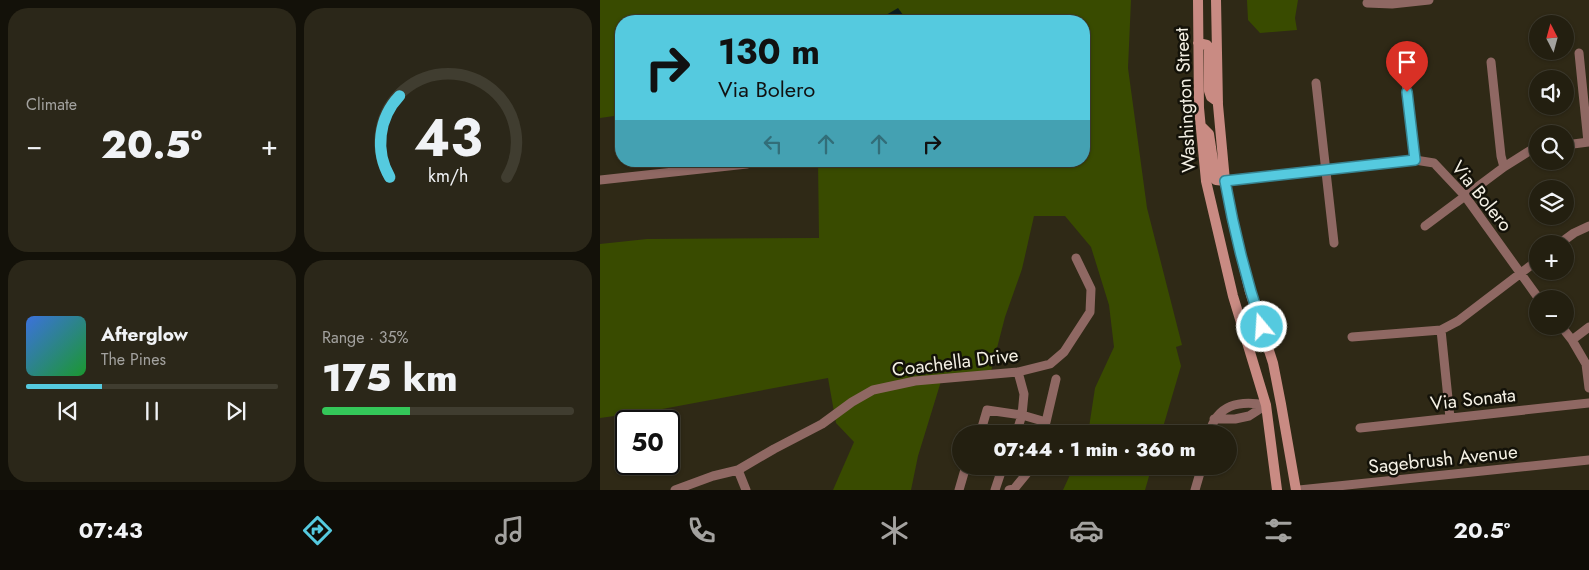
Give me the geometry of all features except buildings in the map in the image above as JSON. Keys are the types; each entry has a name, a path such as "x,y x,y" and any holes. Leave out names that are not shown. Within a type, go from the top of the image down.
{"main road":[{"name":"Washington Street","path":"1198,0 1199,108 1206,181 1233,296 1266,405 1277,490"},
{"name":"Washington Street","path":"1216,0 1218,102 1225,181 1232,223 1250,292 1273,363 1298,490"},
{"path":"1198,43 1207,45 1209,48 1209,91 1218,102"},
{"path":"1201,126 1209,134 1216,180 1225,181"}],"street":[{"path":"1366,3 1392,4 1429,0"},
{"path":"1574,144 1588,142 1579,53"},
{"path":"1491,62 1501,156 1504,167"},
{"path":"1405,73 1415,160"},
{"path":"1316,83 1334,243"},
{"path":"1425,226 1504,167 1529,151"},
{"name":"Via Bolero","path":"1225,181 1415,160 1434,163 1466,196 1532,290"},
{"path":"600,180 719,167"},
{"path":"1571,235 1589,226"},
{"name":"Coachella Drive","path":"675,490 712,476 738,470 822,424 852,402 873,390 915,381 1018,372 1050,364 1064,352 1090,312 1092,288 1076,258"},
{"path":"1352,337 1441,330 1458,322 1529,266"},
{"path":"1572,340 1589,327"},
{"path":"1441,330 1450,418"},
{"path":"1568,335 1586,364 1589,388"},
{"path":"1018,372 1024,394 1019,425"},
{"path":"1045,425 1056,379"},
{"path":"1213,425 1214,420 1231,405 1250,402 1266,405"},
{"name":"Via Sonata","path":"1360,428 1589,403"},
{"path":"1214,420 1249,416 1266,405"},
{"path":"983,425 987,410 1022,415 1046,422"},
{"name":"Sagebrush Avenue","path":"1298,490 1589,460"},
{"path":"738,470 746,490"},
{"path":"959,490 963,475"},
{"path":"995,490 1000,475"},
{"path":"1009,490 1014,489 1026,475"},
{"path":"1196,490 1200,475"}],"green space":[{"path":"600,0 1131,0 1128,68 1147,208 1182,345 1176,347 1181,366 1164,425 1089,425 1095,388 1114,347 1109,305 1091,247 1065,216 1034,216 1022,269 1005,317 990,375 942,378 918,456 911,490 833,490 854,442 836,423 828,378 657,410 615,410 615,416 600,418 600,244 647,239 819,238 818,167 1090,167 1090,15 615,15 615,116 600,118"},
{"path":"1247,0 1298,0 1295,18 1297,30 1260,33 1248,20"},
{"path":"1070,475 1149,475 1145,490 1063,490"}],"shaded area":[{"path":"898,8 903,15 886,15"}],"route":[{"path":"1262,327 1250,292 1232,223 1225,181 1415,160 1407,92"}]}
